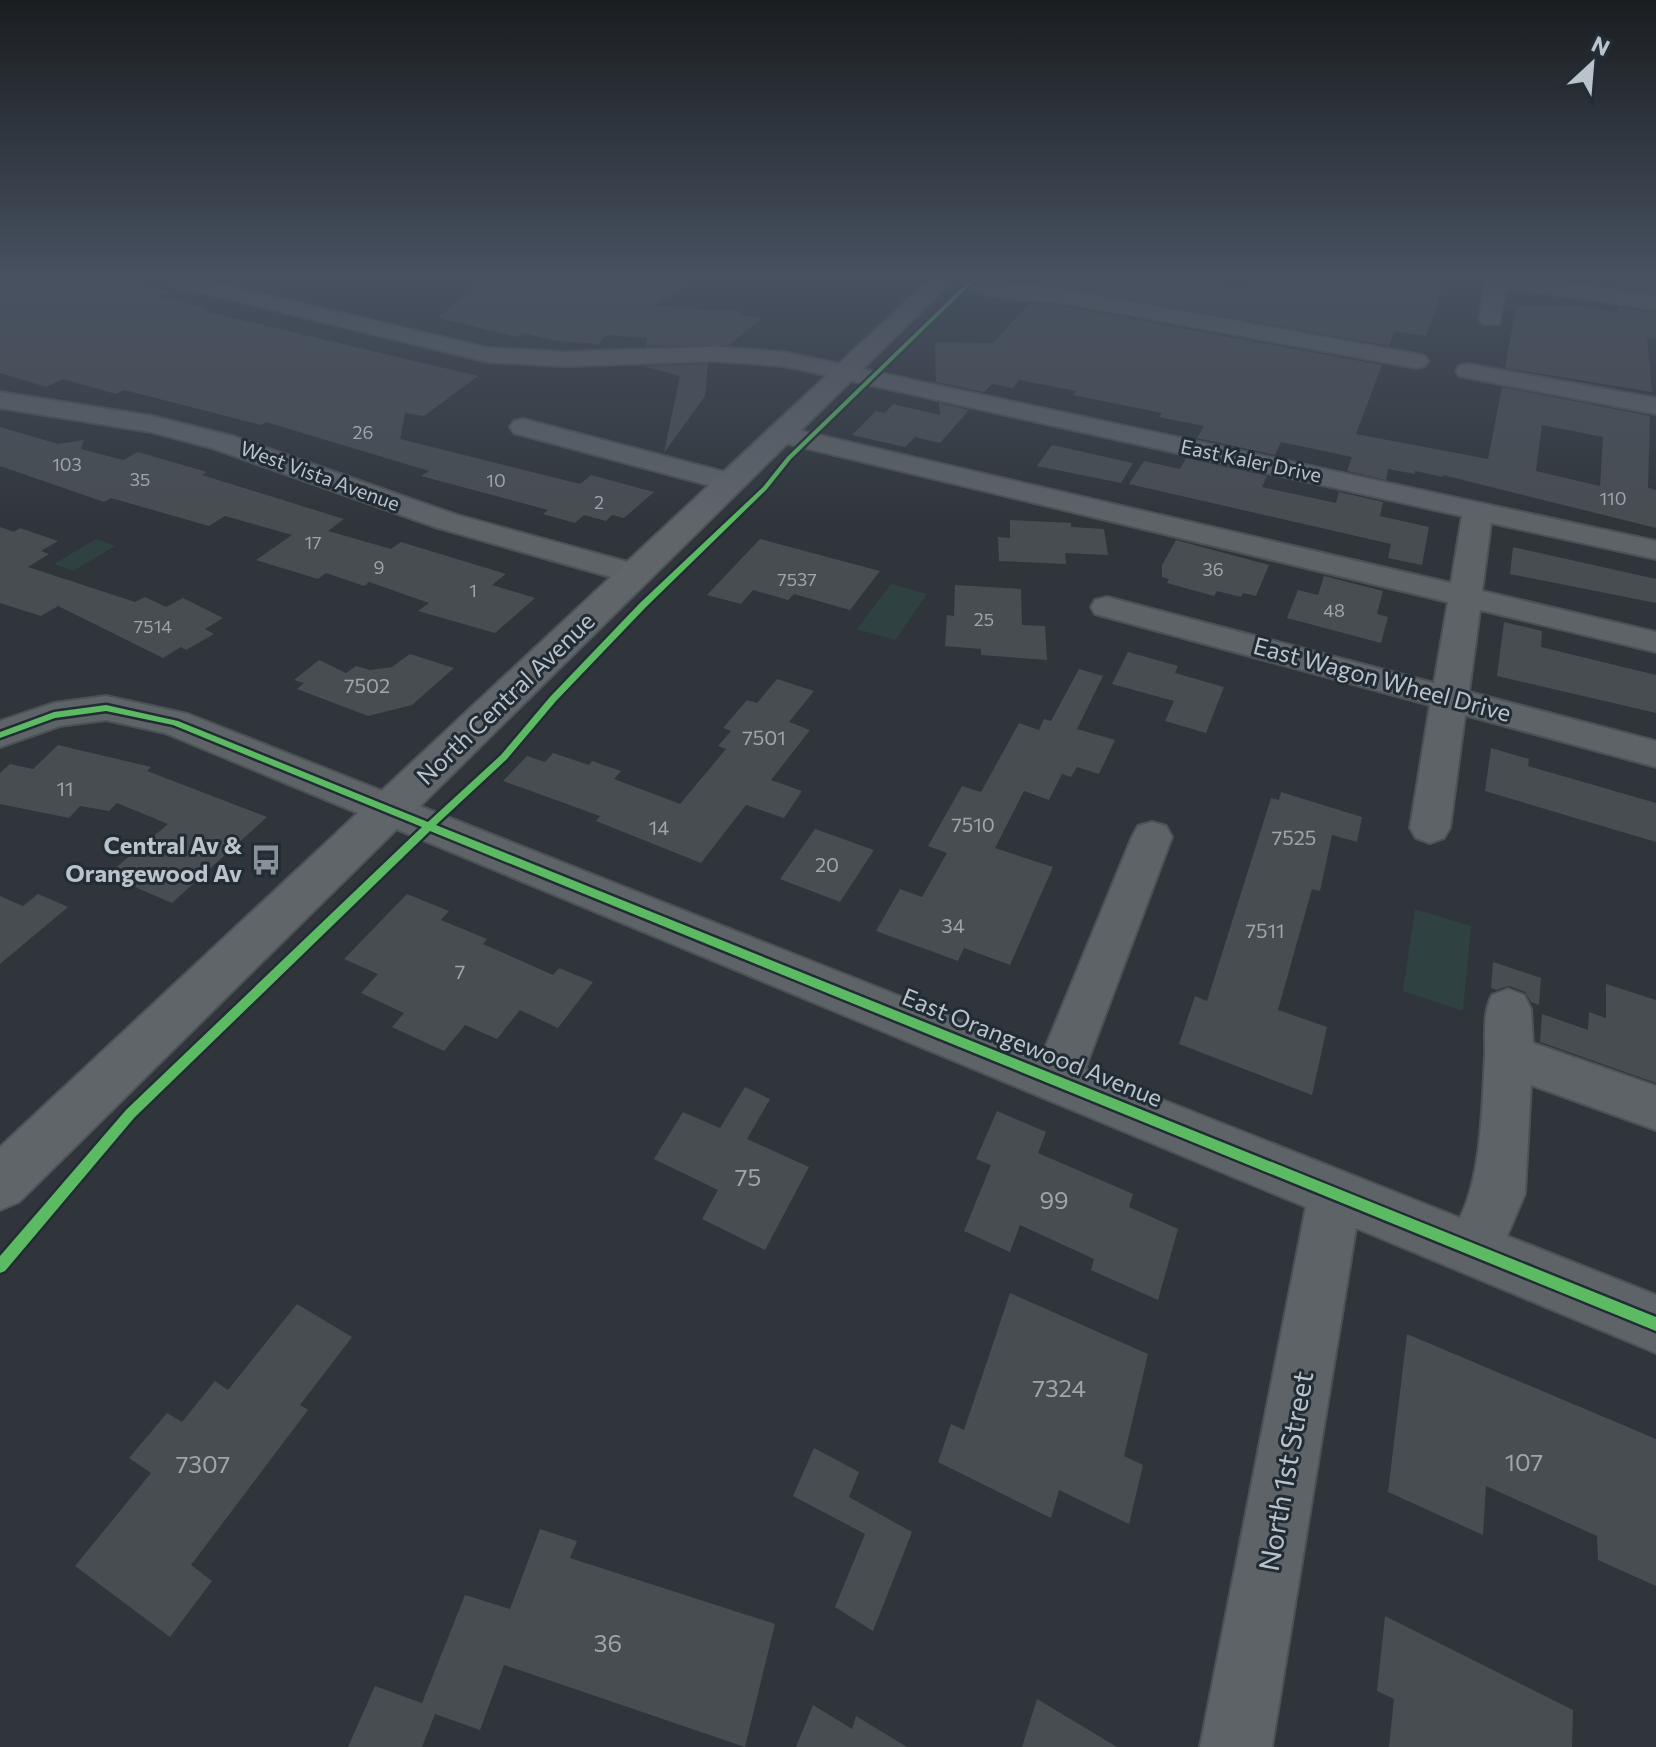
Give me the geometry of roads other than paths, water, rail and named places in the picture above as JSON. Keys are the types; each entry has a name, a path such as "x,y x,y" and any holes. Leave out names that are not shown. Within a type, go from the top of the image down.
{"main road":[{"name":"North Central Avenue","path":"0,1184 857,362"}],"street":[{"name":"East Kaler Drive","path":"796,362 1656,550"},
{"path":"1416,362 1656,406"},
{"name":"West Vista Avenue","path":"0,400 152,424 222,442 446,521 635,574"},
{"path":"523,427 730,482"},
{"path":"780,434 1656,642"},
{"path":"1430,828 1478,511"},
{"name":"East Wagon Wheel Drive","path":"1107,607 1656,754"},
{"name":"East Orangewood Avenue","path":"0,735 54,715 106,708 175,723 1656,1324"},
{"path":"1057,1079 1152,837"},
{"path":"1474,1249 1499,1194 1508,1033 1656,1108"},
{"name":"North 1st Street","path":"1236,1747 1335,1196"}],"place":[{"name":"Central Av & Orangewood Av","path":"266,860"}]}
